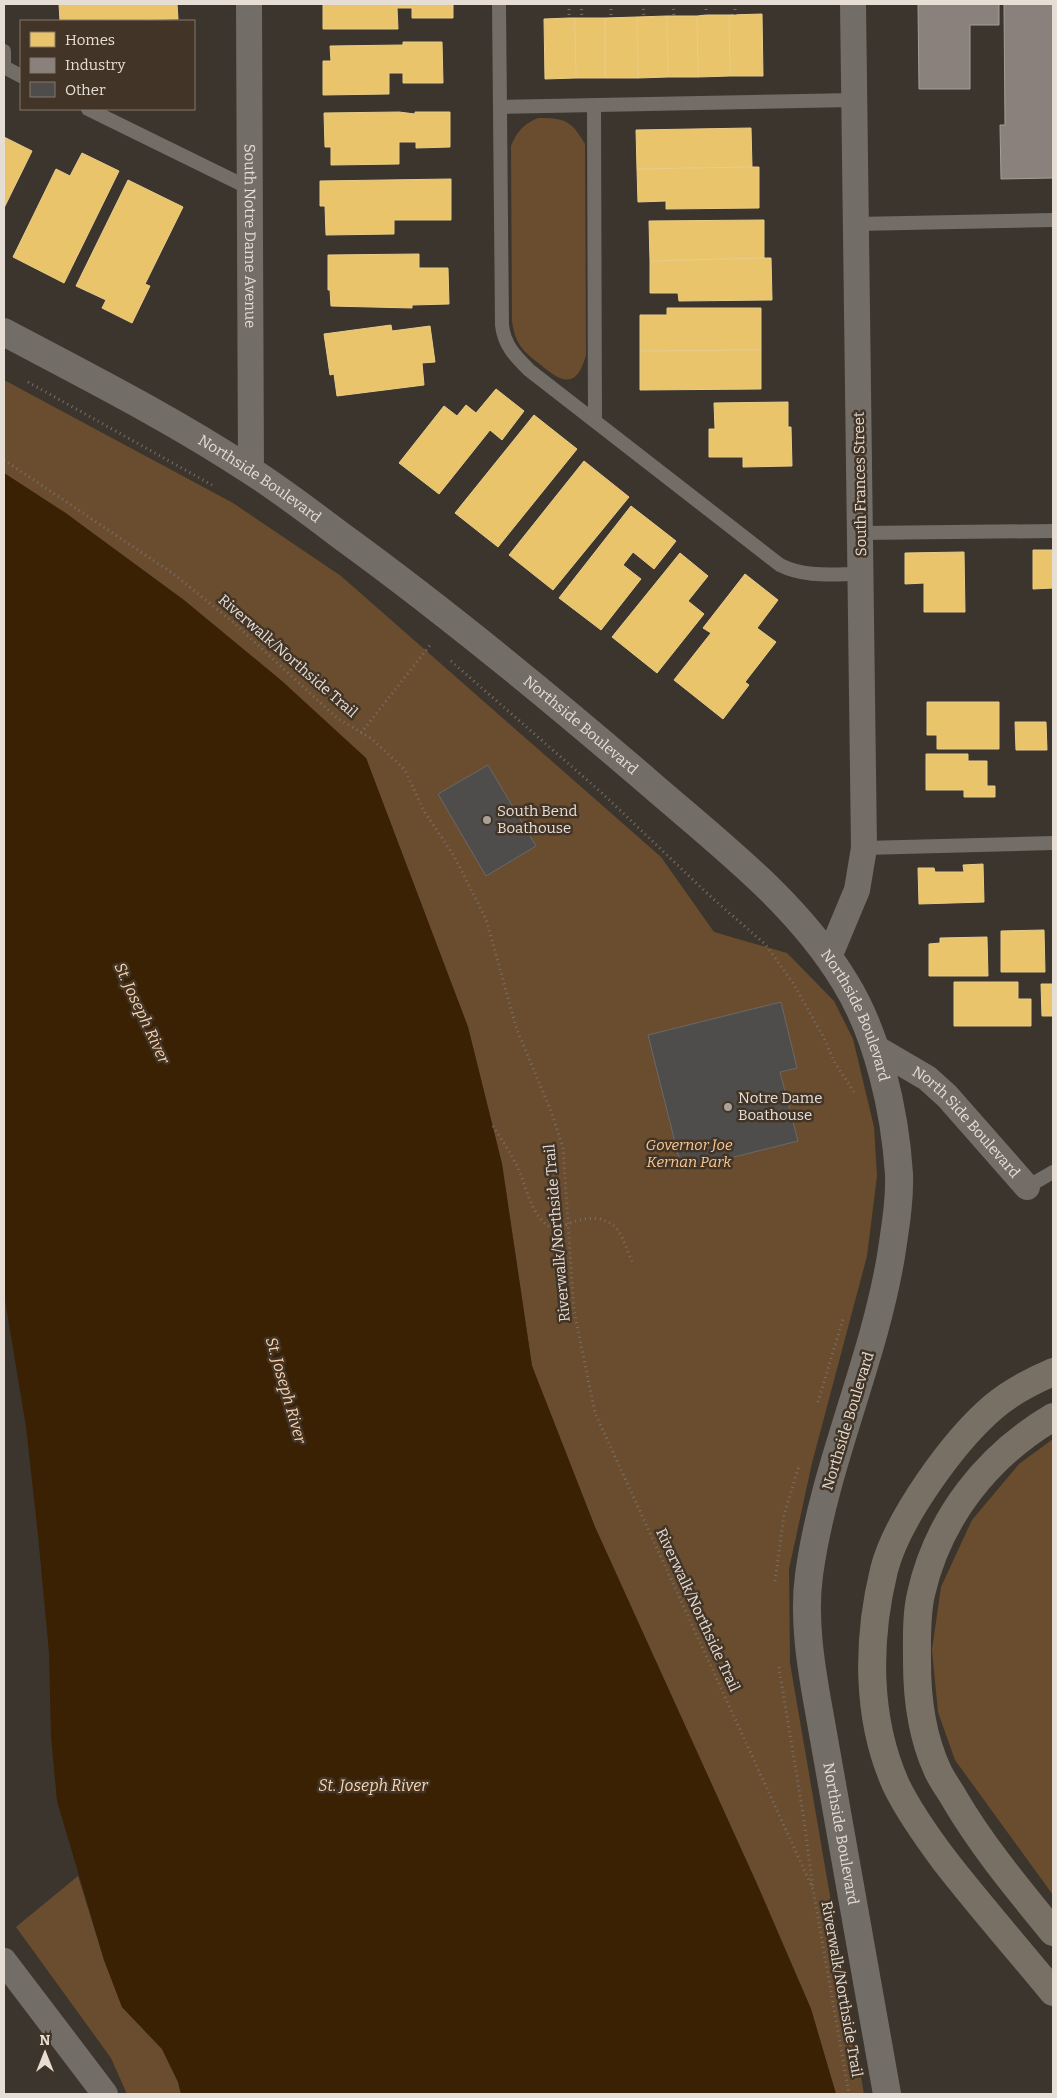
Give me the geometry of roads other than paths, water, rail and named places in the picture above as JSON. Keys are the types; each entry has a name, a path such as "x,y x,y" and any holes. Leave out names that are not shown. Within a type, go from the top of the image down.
{"main road":[{"path":"1053,1372 1032,1382 992,1407 954,1447 924,1490 902,1528 885,1569 871,1660 875,1703 885,1751 896,1785 921,1828 956,1874 1053,1992"},
{"path":"1053,1417 1036,1427 994,1463 964,1496 939,1537 921,1594 917,1641 917,1686 924,1727 937,1769 972,1829 1053,1932"}],"street":[{"name":"South Notre Dame Avenue","path":"249,4 251,470"},
{"name":"South Frances Street","path":"829,957 857,890 864,848 853,4"},
{"name":"Northside Boulevard","path":"4,332 117,391 251,470 412,587 576,720 776,896 813,935 847,984 868,1026 874,1047 893,1127 899,1177 895,1228 887,1278 875,1328 830,1477 808,1579 811,1664 887,2094"},
{"name":"North Side Boulevard","path":"874,1047 928,1078 947,1096 1027,1188"},
{"path":"4,1961 105,2094"}],"lane":[{"path":"499,4 503,333 513,354 529,370 780,565 795,572 808,574 861,574"},
{"path":"4,51 4,67 20,75"},
{"path":"500,107 854,100"},
{"path":"594,106 595,420"},
{"path":"90,110 251,189"},
{"path":"856,224 1053,220"},
{"path":"861,533 1053,531"},
{"path":"864,848 1053,843"},
{"path":"1027,1188 1053,1172"}],"water":[{"name":"St. Joseph River","path":"4,473 67,514 184,600 282,681 366,758 468,1027 502,1164 532,1366 595,1527 757,1884 811,2009 836,2094 181,2094 178,2082 162,2049 122,2007 104,1960 57,1801 51,1736 49,1653 38,1535 26,1427 4,1294"}],"place":[{"name":"South Bend Boathouse","path":"487,820"},
{"name":"Notre Dame Boathouse","path":"728,1107"}],"park label":[{"name":"Governor Joe Kernan Park","path":"689,1154"}]}
